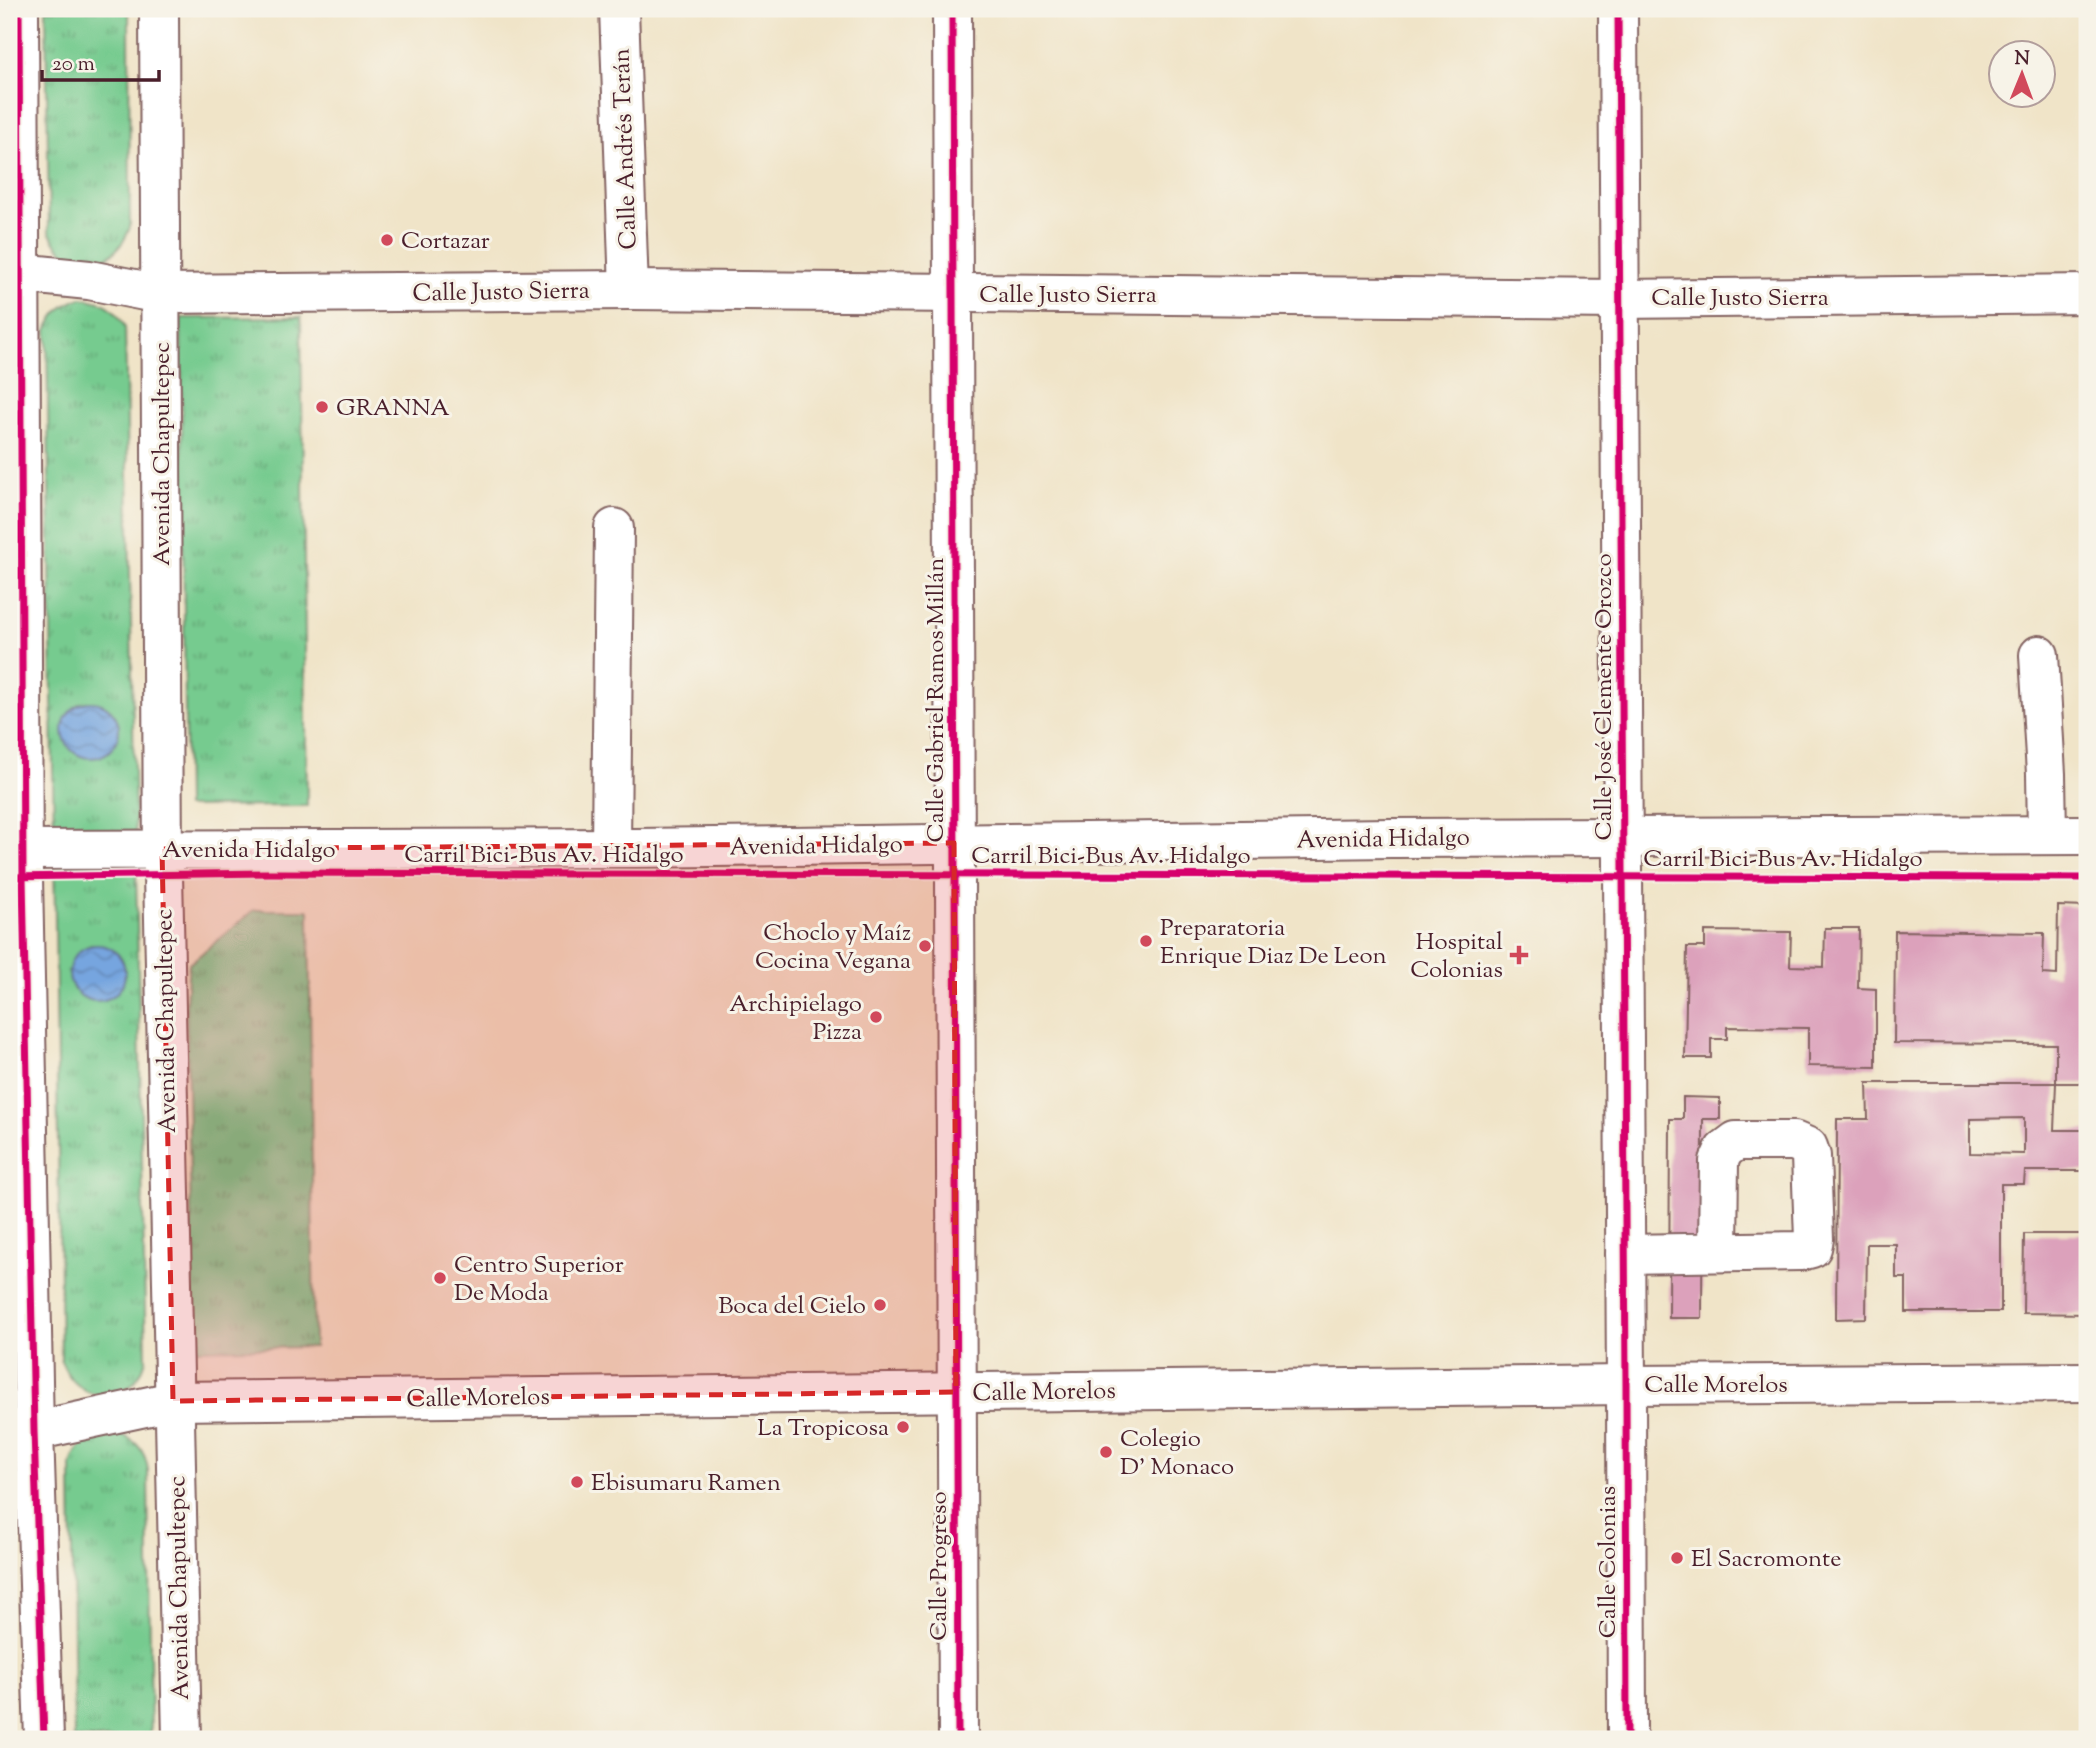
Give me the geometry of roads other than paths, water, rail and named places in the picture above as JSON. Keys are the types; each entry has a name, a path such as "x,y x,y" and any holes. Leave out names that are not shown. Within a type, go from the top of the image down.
{"street":[{"path":"19,9 15,272 21,1438 44,1739"},
{"name":"Avenida Chapultepec","path":"159,9 162,849 181,1739"},
{"name":"Calle Andrés Terán","path":"620,9 629,290"},
{"name":"Calle Gabriel Ramos Millán","path":"952,9 956,1392"},
{"name":"Calle José Clemente Orozco","path":"1618,9 1626,1385"},
{"name":"Calle Justo Sierra","path":"15,272 89,280 160,294 629,290 1619,299 2087,295"},
{"path":"611,848 614,528"},
{"path":"2039,655 2047,835"},
{"name":"Avenida Hidalgo","path":"16,850 611,848 1623,836 2087,835"},
{"path":"1625,1254 1718,1252"},
{"name":"Calle Morelos","path":"21,1438 173,1401 2087,1382"},
{"name":"Calle Colonias","path":"1626,1385 1627,1739"},
{"name":"Calle Progreso","path":"956,1392 958,1739"}],"water":[{"path":"86,702 96,702 111,710 117,719 117,741 111,750 96,758 86,758 68,746 63,735 63,725 75,707"},
{"path":"91,945 103,945 117,953 125,967 123,984 117,993 103,1001 91,1001 74,989 69,979 69,967 81,950"}],"place":[{"name":"Cortazar","path":"387,240"},
{"name":"GRANNA","path":"322,407"},
{"name":"Preparatoria Enrique Diaz De Leon","path":"1146,941"},
{"name":"Choclo y Maíz Cocina Vegana","path":"925,946"},
{"name":"Hospital Colonias","path":"1519,955"},
{"name":"Archipielago Pizza","path":"876,1017"},
{"name":"Centro Superior De Moda","path":"440,1278"},
{"name":"Boca del Cielo","path":"880,1305"},
{"name":"La Tropicosa","path":"903,1427"},
{"name":"Colegio D' Monaco","path":"1106,1452"},
{"name":"Ebisumaru Ramen","path":"577,1482"},
{"name":"El Sacromonte","path":"1677,1558"}]}
